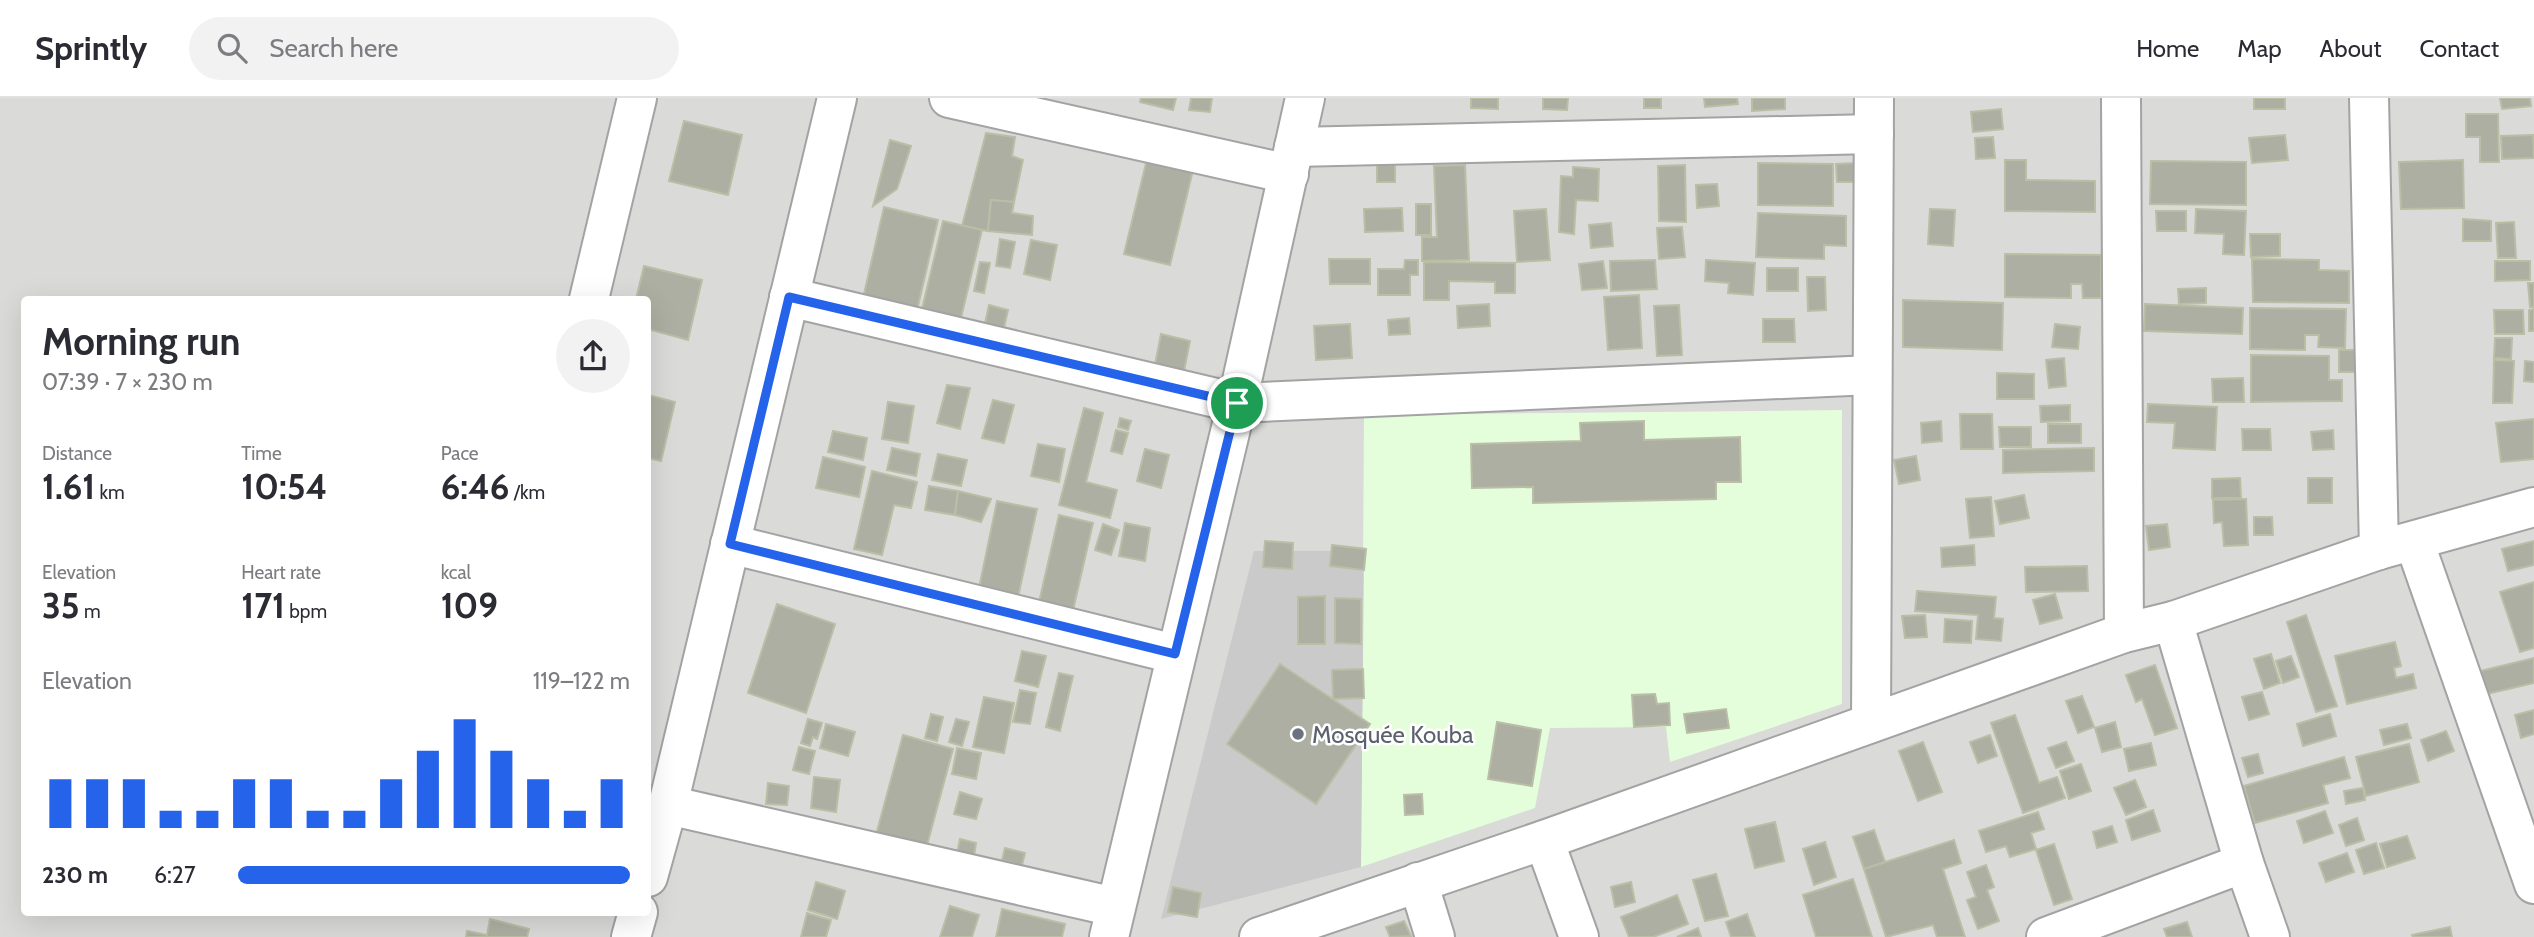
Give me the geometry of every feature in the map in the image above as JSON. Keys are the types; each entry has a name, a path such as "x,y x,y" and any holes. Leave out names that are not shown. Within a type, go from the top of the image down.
{"street":[{"path":"590,296 637,98"},
{"path":"651,866 668,805 837,98"},
{"path":"949,98 1291,161 1874,116 1871,723"},
{"path":"668,805 1112,922 1237,403 1305,98"},
{"path":"2121,98 2124,634"},
{"path":"2370,98 2397,546 2534,884"},
{"path":"789,297 1237,403 1872,375"},
{"path":"1259,937 1544,840 2124,634 2173,621 2397,546 2534,508"},
{"path":"730,544 1175,654"},
{"path":"2173,621 2244,863 2270,937"},
{"path":"1544,840 1579,937"},
{"path":"2046,937 2244,863"},
{"path":"1418,882 1435,937"},
{"path":"631,937 637,916"}],"shaded area":[{"path":"0,98 2534,98 2534,937 0,937"},
{"path":"1842,410 1842,704 1670,762 1666,727 1550,728 1535,808 1361,867 1364,415"},
{"path":"1254,551 1364,551 1361,867 1161,919"}],"building":[{"path":"1141,98 1176,98 1173,110 1140,102"},
{"path":"1191,98 1212,98 1210,112 1189,110"},
{"path":"1471,98 1498,98 1498,109 1471,108"},
{"path":"1543,98 1568,98 1567,110 1543,109"},
{"path":"1644,98 1661,98 1661,108 1644,108"},
{"path":"1704,98 1737,98 1738,104 1705,107"},
{"path":"1752,98 1785,98 1785,109 1752,111"},
{"path":"2254,98 2285,98 2285,109 2254,109"},
{"path":"2500,98 2530,98 2531,106 2502,109"},
{"path":"2001,109 2003,129 1973,132 1971,112"},
{"path":"2466,114 2498,114 2499,162 2480,162 2480,137 2466,137"},
{"path":"684,121 742,135 728,195 669,181"},
{"path":"986,133 1015,137 1012,156 1023,160 1014,202 991,200 988,231 962,226"},
{"path":"2285,135 2288,160 2252,163 2249,138"},
{"path":"2533,135 2534,158 2502,159 2501,136"},
{"path":"1993,137 1995,158 1976,159 1975,138"},
{"path":"890,140 911,146 897,189 873,206"},
{"path":"1148,155 1194,166 1170,265 1124,254"},
{"path":"2005,160 2026,160 2026,180 2095,181 2095,212 2005,211"},
{"path":"2463,160 2464,208 2401,209 2399,162"},
{"path":"2151,161 2246,162 2246,205 2150,204"},
{"path":"1758,163 1833,164 1833,206 1758,205"},
{"path":"1856,163 1857,182 1837,182 1836,164"},
{"path":"1377,164 1395,164 1395,182 1377,182"},
{"path":"1465,165 1469,260 1422,261 1422,237 1437,237 1434,166"},
{"path":"1685,165 1686,222 1659,221 1658,166"},
{"path":"1573,167 1599,169 1598,201 1576,200 1574,234 1559,232 1561,176 1573,177"},
{"path":"1717,184 1719,206 1697,208 1696,185"},
{"path":"991,200 1014,202 1012,213 1033,216 1032,235 988,231"},
{"path":"1416,204 1431,204 1431,235 1416,235"},
{"path":"884,207 938,220 915,319 861,307"},
{"path":"1402,208 1403,231 1365,232 1364,209"},
{"path":"1546,209 1550,260 1517,262 1514,211"},
{"path":"1930,209 1955,210 1953,246 1928,244"},
{"path":"2196,209 2246,211 2244,255 2223,254 2224,234 2195,233"},
{"path":"2156,211 2186,211 2186,231 2157,231"},
{"path":"1758,213 1846,216 1846,246 1824,245 1824,259 1756,257"},
{"path":"2463,219 2491,221 2491,241 2463,241"},
{"path":"943,221 982,230 961,318 922,309"},
{"path":"2514,222 2516,258 2498,258 2496,223"},
{"path":"1611,223 1613,246 1591,248 1589,225"},
{"path":"1682,227 1685,257 1659,259 1657,228"},
{"path":"2250,234 2280,234 2280,256 2251,257"},
{"path":"1000,239 1015,242 1010,268 996,266"},
{"path":"1031,240 1057,245 1050,280 1024,274"},
{"path":"2005,254 2101,255 2101,298 2083,298 2082,284 2071,284 2071,298 2005,297"},
{"path":"1329,259 1370,259 1370,284 1330,284"},
{"path":"2252,259 2319,260 2319,270 2349,271 2349,303 2253,302"},
{"path":"1405,260 1418,260 1418,275 1410,275 1410,295 1378,295 1378,269 1404,269"},
{"path":"1655,260 1657,289 1611,291 1610,261"},
{"path":"1706,260 1755,263 1753,295 1728,293 1729,283 1705,281"},
{"path":"1603,261 1607,288 1582,290 1579,264"},
{"path":"2495,261 2530,261 2530,280 2495,281"},
{"path":"980,262 990,263 984,293 974,291"},
{"path":"1424,262 1515,263 1515,293 1495,293 1495,282 1449,281 1449,300 1424,300"},
{"path":"644,266 702,280 688,340 651,330 651,296 637,296"},
{"path":"1767,268 1798,268 1798,291 1767,291"},
{"path":"1807,277 1825,277 1826,310 1808,311"},
{"path":"2528,283 2534,283 2534,307 2530,307"},
{"path":"2206,288 2206,303 2179,304 2178,289"},
{"path":"1639,295 1642,348 1608,350 1604,297"},
{"path":"1903,300 2003,303 2002,350 1903,347"},
{"path":"1489,304 1490,326 1458,328 1457,306"},
{"path":"2145,304 2243,308 2242,334 2144,331"},
{"path":"989,305 1008,310 1002,337 983,333"},
{"path":"1679,305 1682,355 1657,356 1654,306"},
{"path":"2250,308 2346,309 2345,348 2318,347 2319,335 2305,335 2305,350 2250,349"},
{"path":"2534,309 2534,331 2529,331 2529,310"},
{"path":"2494,310 2523,310 2524,334 2495,334"},
{"path":"1409,318 1410,334 1389,335 1388,320"},
{"path":"1763,319 1794,319 1795,342 1763,342"},
{"path":"1350,324 1352,358 1316,360 1314,326"},
{"path":"2055,324 2080,327 2078,349 2052,347"},
{"path":"1161,334 1190,341 1183,376 1154,370"},
{"path":"2495,338 2512,338 2511,359 2494,358"},
{"path":"2339,350 2357,350 2357,372 2339,372"},
{"path":"2251,355 2329,356 2329,380 2342,380 2342,401 2251,402"},
{"path":"2064,358 2066,386 2049,388 2046,360"},
{"path":"2494,360 2514,361 2512,403 2493,403"},
{"path":"2525,361 2534,362 2534,382 2524,381"},
{"path":"1997,373 2034,374 2034,399 1997,399"},
{"path":"2243,378 2244,402 2213,402 2212,379"},
{"path":"947,385 970,388 960,429 937,423"},
{"path":"651,396 675,402 661,461 651,459"},
{"path":"993,400 1014,405 1004,443 982,438"},
{"path":"888,402 914,406 908,443 882,439"},
{"path":"2148,404 2217,407 2215,450 2173,448 2175,423 2147,422"},
{"path":"2070,405 2070,421 2041,422 2040,406"},
{"path":"1084,408 1103,413 1086,482 1117,490 1110,518 1059,505"},
{"path":"1960,414 1992,414 1993,449 1961,449"},
{"path":"1120,418 1131,421 1128,430 1118,427"},
{"path":"2534,419 2534,459 2501,462 2496,423"},
{"path":"1644,421 1644,440 1740,437 1741,482 1716,482 1716,499 1533,503 1533,487 1472,488 1471,444 1581,441 1580,423"},
{"path":"1941,421 1942,441 1922,443 1921,423"},
{"path":"2048,424 2081,424 2081,443 2048,443"},
{"path":"1999,427 2031,427 2031,447 2000,447"},
{"path":"2242,429 2270,429 2271,450 2243,450"},
{"path":"1116,430 1128,433 1122,454 1111,451"},
{"path":"2333,430 2334,449 2313,450 2311,432"},
{"path":"833,431 867,438 863,460 828,452"},
{"path":"1038,444 1065,449 1059,482 1031,476"},
{"path":"892,448 920,454 916,476 887,470"},
{"path":"2094,448 2094,471 2003,473 2003,450"},
{"path":"1145,449 1169,455 1161,488 1137,481"},
{"path":"938,454 967,460 961,486 932,480"},
{"path":"1916,456 1920,480 1899,484 1894,460"},
{"path":"823,457 865,467 859,497 816,488"},
{"path":"872,471 917,482 911,508 894,505 882,555 854,549"},
{"path":"2240,478 2241,498 2212,498 2212,479"},
{"path":"2308,478 2332,478 2332,503 2308,503"},
{"path":"929,486 958,491 955,515 925,510"},
{"path":"958,491 991,499 981,522 955,515"},
{"path":"2024,495 2029,518 2000,524 1995,501"},
{"path":"1991,497 1994,536 1970,538 1966,499"},
{"path":"2246,499 2248,545 2224,546 2222,522 2214,523 2213,500"},
{"path":"997,501 1037,509 1017,602 978,593"},
{"path":"1059,515 1093,523 1071,619 1037,611"},
{"path":"2254,517 2272,517 2273,535 2254,535"},
{"path":"1125,523 1150,528 1145,561 1119,556"},
{"path":"1103,524 1119,530 1111,555 1095,550"},
{"path":"2167,524 2170,547 2149,550 2146,526"},
{"path":"1265,541 1293,543 1292,569 1263,567"},
{"path":"2534,541 2534,565 2508,571 2502,549"},
{"path":"1332,545 1366,549 1364,570 1330,566"},
{"path":"1974,545 1975,565 1942,567 1941,548"},
{"path":"2087,566 2088,591 2026,592 2025,567"},
{"path":"2534,582 2534,648 2520,652 2500,592"},
{"path":"1917,591 1996,597 1994,618 2003,619 2001,641 1976,639 1978,615 1915,611"},
{"path":"2055,594 2062,618 2040,624 2033,600"},
{"path":"1325,596 1325,644 1298,644 1298,597"},
{"path":"1335,598 1361,599 1361,644 1335,643"},
{"path":"777,604 835,624 806,713 748,693"},
{"path":"1925,615 1927,637 1905,638 1902,616"},
{"path":"2306,615 2337,706 2316,712 2287,622"},
{"path":"1945,619 1972,621 1971,643 1944,642"},
{"path":"2395,642 2401,666 2394,668 2396,678 2413,674 2416,688 2347,704 2335,656"},
{"path":"1022,651 1046,656 1038,687 1015,681"},
{"path":"2271,654 2280,683 2264,689 2254,659"},
{"path":"2291,656 2299,677 2283,683 2276,661"},
{"path":"2534,658 2534,683 2478,696 2472,673"},
{"name":"Mosquée Kouba","path":"1280,664 1370,724 1316,804 1227,744"},
{"path":"2155,665 2177,728 2155,735 2142,699 2136,702 2126,675"},
{"path":"1363,669 1364,698 1333,699 1332,670"},
{"path":"1059,673 1073,676 1060,731 1046,727"},
{"path":"1020,690 1036,693 1030,724 1013,722"},
{"path":"2262,692 2269,714 2249,720 2242,697"},
{"path":"1655,694 1657,704 1669,703 1670,725 1634,727 1632,695"},
{"path":"2082,696 2094,727 2078,733 2066,701"},
{"path":"984,697 1014,703 1004,753 973,747"},
{"path":"1726,709 1729,728 1687,733 1684,714"},
{"path":"2534,710 2534,734 2521,738 2515,715"},
{"path":"931,714 943,717 937,741 925,738"},
{"path":"2330,714 2336,736 2303,746 2297,724"},
{"path":"2015,715 2039,783 2057,777 2065,798 2023,813 1991,723"},
{"path":"808,719 822,723 817,739 813,737 810,746 801,743"},
{"path":"956,719 969,722 962,746 949,742"},
{"path":"1497,722 1541,730 1532,786 1488,779"},
{"path":"2115,722 2121,747 2102,752 2095,728"},
{"path":"826,724 855,732 848,756 820,748"},
{"path":"2407,724 2411,738 2384,745 2380,730"},
{"path":"2446,731 2454,751 2428,761 2421,740"},
{"path":"903,735 953,749 926,849 876,835"},
{"path":"1990,735 1997,756 1978,763 1970,742"},
{"path":"1923,742 1942,792 1918,801 1899,751"},
{"path":"2066,742 2074,761 2056,768 2048,748"},
{"path":"2151,743 2156,765 2129,771 2124,749"},
{"path":"2409,744 2419,782 2366,796 2356,757"},
{"path":"799,747 815,751 809,774 793,770"},
{"path":"957,748 981,753 976,779 952,774"},
{"path":"2258,754 2263,773 2248,777 2242,758"},
{"path":"2344,757 2350,778 2323,785 2328,803 2255,823 2244,786"},
{"path":"2081,764 2091,791 2069,799 2060,771"},
{"path":"814,777 840,780 836,812 811,808"},
{"path":"2135,780 2146,807 2126,815 2114,788"},
{"path":"768,783 789,786 787,805 766,804"},
{"path":"2363,788 2365,800 2346,804 2344,791"},
{"path":"960,792 982,799 976,819 954,814"},
{"path":"1422,794 1423,814 1405,815 1404,795"},
{"path":"2153,810 2160,831 2132,840 2126,820"},
{"path":"2325,811 2333,833 2304,843 2297,821"},
{"path":"2038,812 2044,829 2031,833 2036,849 2010,857 2006,846 1986,852 1979,831"},
{"path":"2357,818 2364,840 2346,846 2339,825"},
{"path":"1775,822 1784,861 1755,868 1745,829"},
{"path":"2112,826 2117,842 2097,848 2093,832"},
{"path":"1874,830 1885,862 1864,869 1853,837"},
{"path":"2407,836 2415,858 2387,867 2380,844"},
{"path":"960,839 976,843 973,862 956,858"},
{"path":"1954,840 1961,863 1943,869 1965,937 1937,937 1933,925 1886,937 1864,869"},
{"path":"1825,842 1836,877 1814,885 1803,849"},
{"path":"2376,843 2384,868 2364,874 2356,850"},
{"path":"2054,844 2072,899 2054,905 2036,850"},
{"path":"1005,848 1025,853 1022,865 1002,860"},
{"path":"2347,853 2354,872 2326,882 2319,863"},
{"path":"1986,865 1994,887 1987,890 1999,921 1978,929 1967,900 1976,897 1967,872"},
{"path":"1716,874 1728,916 1705,921 1693,880"},
{"path":"1853,879 1872,937 1816,937 1803,895"},
{"path":"816,882 845,891 837,919 808,910"},
{"path":"1631,882 1635,902 1615,907 1611,887"},
{"path":"1173,887 1201,893 1197,917 1168,912"},
{"path":"1677,895 1688,924 1653,937 1629,937 1621,917"},
{"path":"950,906 979,915 972,937 940,937"},
{"path":"1002,909 1065,924 1062,937 996,937"},
{"path":"807,913 831,920 826,937 801,937"},
{"path":"1747,914 1755,937 1731,937 1726,922"},
{"path":"490,919 529,929 527,937 466,937 467,931 487,935"},
{"path":"1404,921 1411,936 1390,937 1386,927"},
{"path":"2187,922 2192,937 2167,937 2164,929"},
{"path":"2450,927 2452,937 2412,935"},
{"path":"1698,928 1701,937 1677,937"}],"place":[{"name":"Mosquée Kouba","path":"1298,734"}],"route":[{"path":"789,297 1237,403 1175,654 730,544 789,297"}]}
